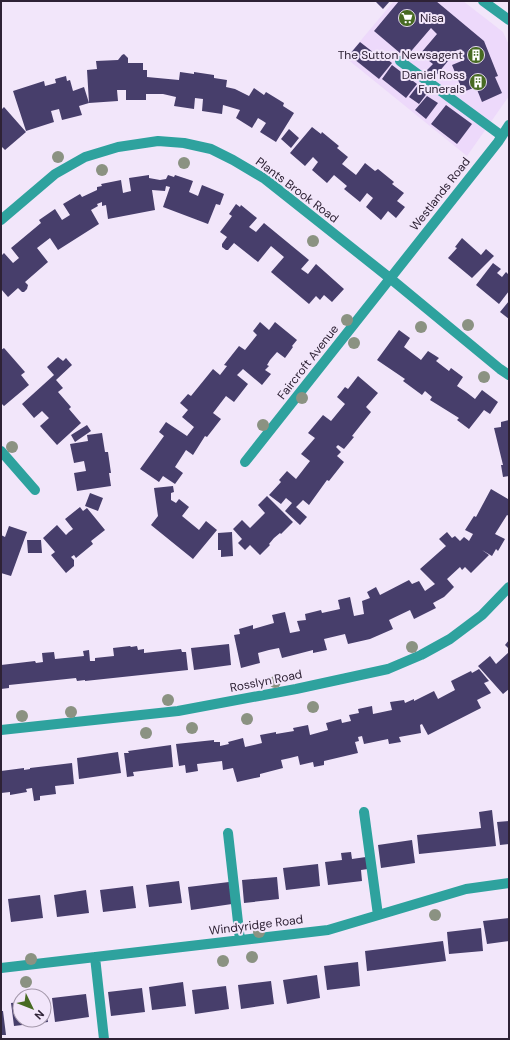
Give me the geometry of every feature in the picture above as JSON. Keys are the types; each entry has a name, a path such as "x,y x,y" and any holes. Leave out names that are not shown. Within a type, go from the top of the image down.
{"street":[{"path":"483,1 509,20"},
{"path":"400,61 502,136"},
{"name":"Westlands Road","path":"391,279 509,125"},
{"name":"Plants Brook Road","path":"1,220 55,174 85,157 118,146 158,141 184,143 211,149 265,179 509,375"},
{"name":"Faircroft Avenue","path":"245,462 391,279"},
{"path":"1,451 35,490"},
{"name":"Rosslyn Road","path":"1,730 178,711 296,689 388,669 421,655 450,639 482,615 509,587"},
{"path":"364,812 378,915"},
{"path":"228,833 240,940"},
{"name":"Windyridge Road","path":"1,968 328,930 466,889 509,883"},
{"path":"95,957 104,1039"}],"shaded area":[{"path":"394,1 463,1 503,32 509,45 509,96 467,156 346,58"}],"building":[{"path":"390,1 383,9 376,2"},
{"path":"399,1 436,1 484,41 498,76 495,77 502,93 482,102 476,87 463,92 452,65 464,60 460,51 457,50 434,78 426,71 433,64 420,54 437,34 431,28 407,56 402,51 400,53 374,31"},
{"path":"360,42 378,56 380,54 392,63 379,79 349,55"},
{"path":"124,54 128,58 128,63 143,63 143,70 147,70 147,77 179,80 180,72 194,74 194,72 214,75 214,78 227,80 226,87 235,89 249,96 254,88 264,95 266,92 284,103 283,106 294,113 276,142 260,132 266,123 258,118 252,128 236,118 240,110 223,105 222,114 202,111 203,99 195,98 194,109 174,106 176,97 163,94 146,94 146,100 126,100 126,90 117,90 118,101 89,103 87,70 97,69 96,61 118,60"},
{"path":"392,65 417,84 406,98 382,79"},
{"path":"66,76 67,81 70,80 73,91 84,87 89,103 79,106 82,115 62,120 59,109 51,111 54,122 26,131 13,91 44,81 45,86 56,83 55,79"},
{"path":"419,84 428,92 419,104 409,97"},
{"path":"427,96 438,103 426,119 415,110"},
{"path":"446,105 472,124 457,144 431,124"},
{"path":"4,107 26,132 5,150 1,146 1,110"},
{"path":"312,127 321,134 322,132 339,146 337,148 348,157 342,164 356,175 365,163 375,171 378,169 394,182 392,184 404,193 397,201 405,207 396,218 388,211 381,220 366,207 373,198 367,193 360,202 344,189 347,186 334,175 327,183 312,170 318,162 313,157 305,166 290,153"},
{"path":"289,129 299,138 291,148 281,139"},
{"path":"149,175 149,178 160,180 166,179 168,175 174,177 175,175 193,181 189,192 198,196 202,185 224,194 220,205 216,204 208,224 163,207 170,187 166,186 165,191 152,190 155,210 108,219 106,205 102,206 102,202 97,204 98,206 91,210 99,224 58,250 50,238 37,248 48,262 25,282 28,285 24,292 18,288 8,297 1,289 1,256 4,253 13,263 19,258 11,248 41,223 39,220 55,209 62,220 70,215 63,204 80,194 82,197 97,190 97,187 102,186 101,184 121,180 123,193 131,191 129,178"},
{"path":"236,204 240,207 241,205 257,218 249,227 256,232 264,223 309,260 301,269 308,274 316,264 344,289 332,302 324,295 320,300 316,296 309,304 271,272 284,257 271,246 258,262 234,243 228,250 222,247 222,244 227,237 220,232 232,216 229,214"},
{"path":"462,238 481,255 486,249 494,256 472,278 448,258 457,248 455,247"},
{"path":"493,263 501,269 497,273 502,277 506,272 509,275 509,291 499,304 476,285"},
{"path":"509,301 509,319 500,312"},
{"path":"260,322 269,330 275,322 297,340 285,358 277,352 270,360 267,365 269,366 265,370 271,374 262,385 243,369 237,375 248,384 234,402 226,396 213,413 221,419 207,437 205,436 193,455 186,450 175,467 183,473 175,484 163,476 159,482 140,469 164,436 159,432 166,422 187,436 194,427 182,417 188,410 180,403 188,394 191,396 213,369 220,375 227,366 224,365 239,346 245,350 257,335 253,331"},
{"path":"399,330 410,338 404,347 421,360 428,351 439,358 436,361 449,371 451,368 463,377 457,386 475,399 482,390 498,402 490,414 484,410 469,429 457,420 459,418 430,400 432,397 425,391 422,395 403,381 405,379 377,360"},
{"path":"4,348 25,372 21,375 29,385 4,406 1,403 1,350"},
{"path":"58,357 63,361 66,358 72,365 56,380 63,388 58,392 71,407 69,409 81,423 57,445 40,426 49,418 42,411 34,418 22,404 54,375 47,367"},
{"path":"358,376 378,393 366,407 371,412 352,436 354,437 344,449 338,445 336,447 341,452 337,456 344,462 329,481 327,480 309,505 303,500 296,507 307,517 300,525 285,511 292,503 286,498 281,504 269,495 281,482 279,480 287,471 296,479 310,461 301,454 315,438 308,433 323,415 331,421 345,404 337,397 345,387 348,389"},
{"path":"509,420 509,476 503,477 501,465 503,465 494,428 501,427 501,422"},
{"path":"87,425 91,431 75,442 71,435"},
{"path":"102,433 105,452 108,452 111,486 77,491 74,473 86,471 84,461 74,463 70,444 88,441 87,435"},
{"path":"173,486 174,492 171,493 171,500 176,503 179,499 189,507 182,516 199,530 206,521 217,530 193,559 151,525 158,516 154,488"},
{"path":"491,489 508,499 509,497 509,516 507,515 495,534 505,539 498,551 496,549 492,556 482,550 489,555 471,573 465,567 462,570 460,567 447,579 454,587 444,597 433,603 436,608 414,619 410,610 389,620 393,629 370,639 348,644 345,634 324,639 327,650 313,653 313,650 282,658 279,648 269,650 258,653 260,663 241,668 234,635 240,634 239,629 253,625 253,629 274,623 272,615 285,612 290,633 300,631 297,621 306,620 305,614 321,610 322,613 340,609 338,600 350,597 354,616 364,614 362,601 370,598 367,592 376,587 380,595 409,580 412,584 419,581 425,591 435,584 420,569 446,546 439,539 447,532 452,538 455,536 460,541 464,537 469,541 473,534 465,530 474,516 476,517"},
{"path":"90,493 103,498 98,511 85,506"},
{"path":"267,496 293,522 281,534 280,533 274,538 269,544 270,545 260,555 250,545 245,550 238,543 242,539 233,529 242,520 250,528 265,513 258,505"},
{"path":"80,507 83,511 87,508 105,530 91,541 93,544 76,558 74,555 71,557 74,560 74,566 66,573 51,555 55,552 43,538 57,525 66,535 73,529 65,519"},
{"path":"9,526 27,532 11,576 1,573 1,535 5,537"},
{"path":"232,532 233,556 221,557 221,550 218,550 218,533"},
{"path":"27,540 41,540 42,553 28,553"},
{"path":"509,640 509,649 505,645"},
{"path":"229,644 231,665 194,670 191,648"},
{"path":"137,646 138,650 144,649 144,653 181,649 182,652 186,652 188,670 85,681 77,681 76,678 9,685 9,688 1,689 1,665 35,661 36,663 43,662 42,653 54,652 55,659 84,656 83,651 89,650 90,661 95,661 95,658 114,656 113,648"},
{"path":"509,652 509,689 503,694 478,666 490,656 496,664"},
{"path":"479,669 489,681 484,683 491,693 477,700 481,708 428,735 422,724 420,725 421,733 399,737 401,742 389,744 388,739 364,744 362,736 358,737 359,741 355,742 358,753 324,761 324,765 314,767 313,762 300,765 298,756 281,760 283,768 260,774 260,777 237,782 233,768 223,770 222,761 197,764 198,771 186,773 185,765 179,766 176,744 214,740 214,742 220,742 220,746 243,738 245,747 262,743 260,735 294,731 293,728 308,725 310,735 328,730 326,723 341,719 342,723 351,721 349,715 359,713 358,709 372,706 373,714 392,710 390,702 404,700 405,703 414,699 414,701 434,691 438,699 455,690 451,681 471,671 472,673"},
{"path":"171,745 173,767 133,772 134,776 127,777 124,753 129,753 128,751"},
{"path":"118,752 121,773 79,779 77,758"},
{"path":"72,763 74,784 55,786 56,794 40,796 40,800 34,801 32,788 26,789 27,792 10,795 10,792 1,793 1,771 24,768 24,770"},
{"path":"492,810 496,846 419,854 417,835 481,828 479,812"},
{"path":"509,821 509,844 500,845 497,822"},
{"path":"412,840 415,863 381,868 378,845"},
{"path":"351,852 352,859 366,857 368,869 361,870 362,881 328,885 325,862 342,860 341,853"},
{"path":"318,864 320,886 286,890 283,868"},
{"path":"277,877 279,899 244,903 242,880"},
{"path":"179,881 182,903 149,907 146,885"},
{"path":"229,882 232,904 191,910 188,887"},
{"path":"133,886 136,908 103,912 100,890"},
{"path":"86,890 89,913 57,917 54,895"},
{"path":"40,895 43,918 11,922 8,899"},
{"path":"509,918 509,941 487,944 483,921"},
{"path":"481,928 483,951 449,954 447,932"},
{"path":"443,941 446,961 367,971 365,951"},
{"path":"358,962 360,986 327,990 324,966"},
{"path":"317,975 320,998 287,1004 283,980"},
{"path":"271,981 274,1004 241,1009 238,985"},
{"path":"183,982 186,1006 152,1010 149,987"},
{"path":"226,986 229,1009 195,1014 192,990"},
{"path":"142,988 145,1012 111,1016 108,992"},
{"path":"86,994 89,1017 55,1022 52,998"},
{"path":"1,1011 3,1011 6,1035 1,1035"}],"place":[{"name":"Nisa","path":"407,18"},
{"name":"The Sutton Newsagent","path":"476,55"},
{"name":"Daniel Ross Funerals","path":"478,82"}]}
